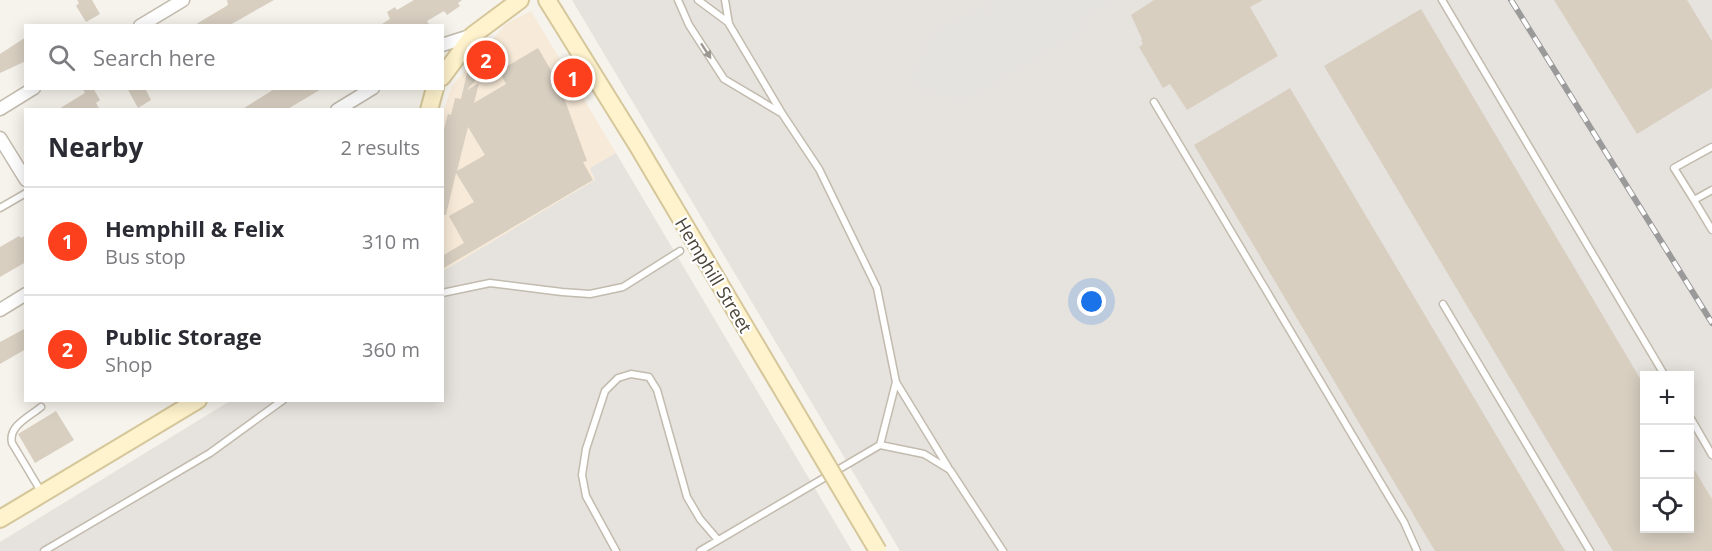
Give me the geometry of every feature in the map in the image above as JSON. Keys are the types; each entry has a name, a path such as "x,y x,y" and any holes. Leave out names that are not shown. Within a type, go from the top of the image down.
{"main road":[{"path":"444,74 473,35 520,0"},
{"name":"Hemphill Street","path":"547,0 636,143 878,551"},
{"path":"429,108 430,90"},
{"path":"0,519 195,402"}],"street":[{"path":"143,24 183,0"},
{"path":"444,44 473,35"},
{"path":"0,108 31,90"},
{"path":"340,108 370,90"},
{"path":"0,138 24,177"},
{"path":"0,310 24,295"}],"lane":[{"path":"678,0 688,25 724,79 783,114"},
{"path":"698,0 729,24 819,169 877,288 896,382 1003,551"},
{"path":"725,0 729,24"},
{"path":"1442,0 1663,371"},
{"path":"1154,102 1404,522 1417,551"},
{"path":"1712,147 1674,168 1712,230"},
{"path":"1694,200 1712,190"},
{"path":"0,208 24,194"},
{"path":"444,293 490,283 590,294 623,287 680,251"},
{"path":"1443,304 1590,551"},
{"path":"616,551 586,496 582,475 586,449 605,391 618,378 631,374 649,377 657,390 687,497 700,519 718,540"},
{"path":"880,445 896,382"},
{"path":"44,551 210,453 280,402"},
{"path":"41,407 13,429 11,435 12,443 43,494"},
{"path":"1694,425 1712,454"},
{"path":"701,551 880,445 905,448 924,454 950,470"}],"shaded area":[{"path":"572,0 1712,0 1712,551 900,551"},
{"path":"984,0 1116,0 1083,20 1088,29 958,106 953,97 943,97 935,93 925,99 910,72 919,67 925,50 920,41 981,4 987,12 988,8"},
{"path":"531,11 616,153 590,168 595,180 444,270 444,109 452,86 507,23"},
{"path":"616,153 852,551 0,551 0,542 228,402 444,402 444,270 595,180 590,168"}],"building":[{"path":"77,0 92,0 100,14 86,22 76,6 79,3"},
{"path":"227,0 274,0 232,24 196,24 228,5"},
{"path":"414,0 462,0 458,3 460,6 447,15 444,11 427,21 429,24 382,24 390,19 387,12 395,7 397,10"},
{"path":"1154,0 1263,0 1250,7 1278,56 1187,110 1170,84 1163,88 1139,47 1143,44 1142,39 1131,15"},
{"path":"1554,0 1687,0 1712,41 1712,88 1637,134"},
{"path":"1421,9 1640,378 1640,533 1694,533 1694,469 1712,499 1712,551 1613,551 1324,66"},
{"path":"24,38 24,62 0,73 0,54"},
{"path":"493,44 501,51 467,90 479,83 474,103 506,84 499,71 538,48 559,84 587,161 583,162 593,180 444,268 444,255 464,243 449,216 474,202 456,173 446,215 444,215 444,129 448,114 451,115 455,98 461,99 467,73","holes":["468,127 485,155 457,171"]},
{"path":"1290,88 1565,551 1435,551 1194,145"},
{"path":"83,90 94,90 100,100 96,103 99,108 60,108 85,93"},
{"path":"128,90 146,90 151,100 138,108"},
{"path":"273,90 320,90 289,108 244,108"},
{"path":"19,236 21,238 24,236 24,263 0,277 0,247"},
{"path":"24,329 24,350 0,364 0,342"},
{"path":"56,411 74,440 35,463 18,434"}],"railway":[{"path":"1511,0 1712,323"}],"place":[{"name":"Public Storage","path":"486,60"},
{"name":"Hemphill & Felix","path":"573,78"}]}
